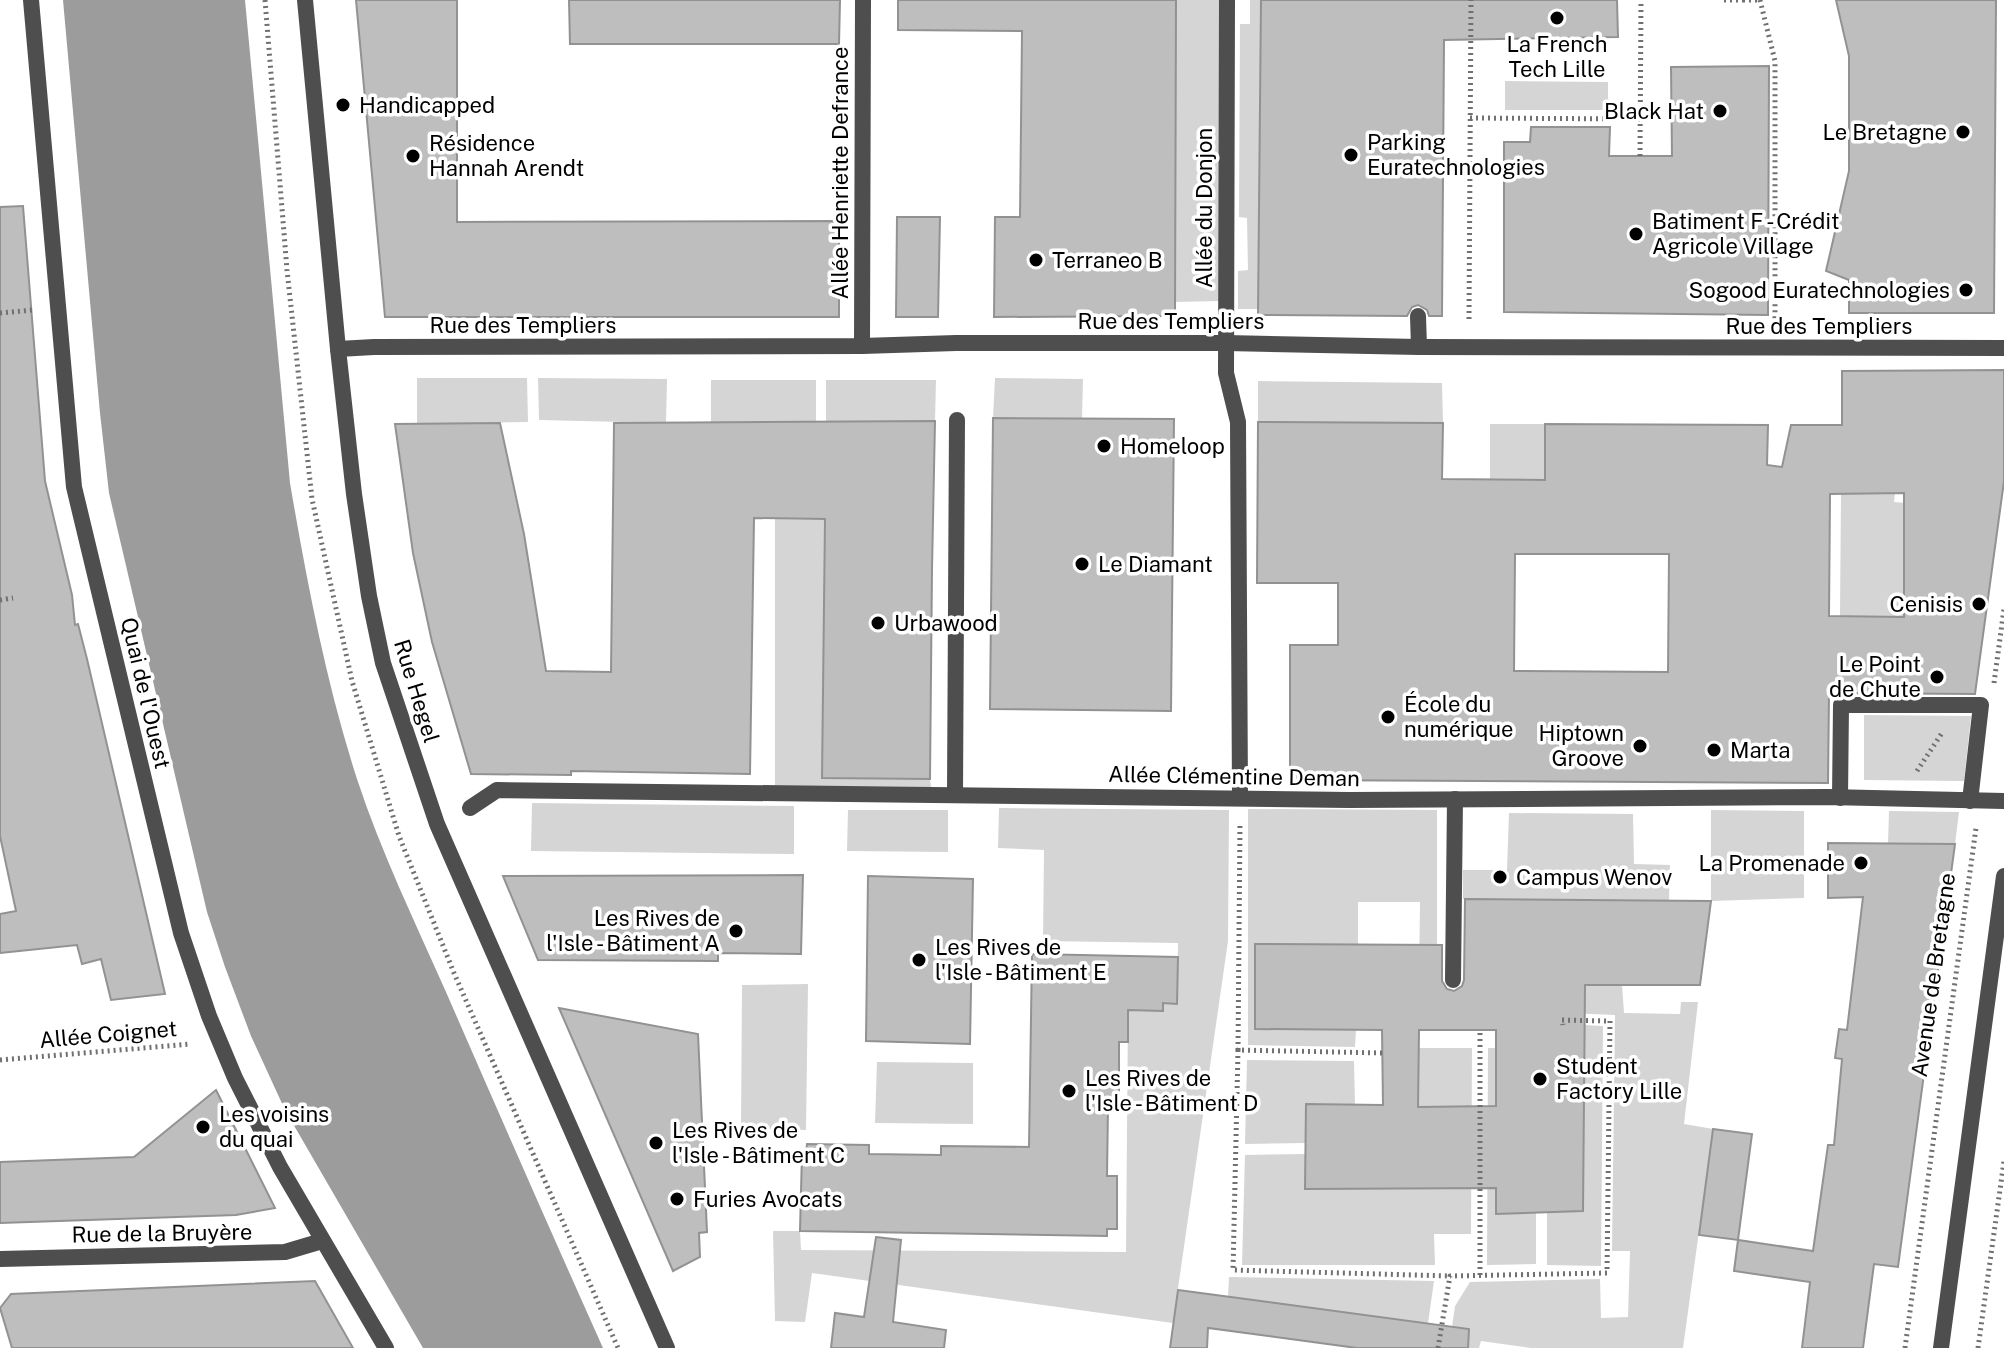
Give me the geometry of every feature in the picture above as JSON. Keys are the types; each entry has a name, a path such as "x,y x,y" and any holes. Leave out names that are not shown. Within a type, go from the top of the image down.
{"street":[{"name":"Quai de l'Ouest","path":"31,0 74,487 181,933 219,1041 263,1135 386,1348"},
{"name":"Rue Hegel","path":"305,0 338,349 354,494 374,626 392,693 437,824 667,1348"},
{"name":"Allée Henriette Defrance","path":"862,346 863,0"},
{"name":"Allée du Donjon","path":"1227,0 1226,373 1238,422 1240,798"},
{"path":"1418,316 1419,347"},
{"name":"Rue des Templiers","path":"338,349 956,343 2004,348"},
{"path":"955,794 957,420"},
{"path":"1840,798 1841,705 1981,705 1975,801"},
{"name":"Allée Clémentine Deman","path":"470,808 497,790 1240,798 2004,801"},
{"path":"1453,980 1455,799"},
{"path":"1941,1348 2004,876"},
{"name":"Rue de la Bruyère","path":"0,1259 285,1252 322,1241"}],"path":[{"path":"1469,347 1471,0"},
{"path":"1640,156 1641,0"},
{"path":"1724,0 1759,0 1775,61 1775,348"},
{"path":"1470,118 1641,119"},
{"path":"0,600 13,598"},
{"path":"1993,697 2004,609"},
{"path":"1898,799 1961,705"},
{"path":"1240,798 1233,1270 1450,1276 1607,1273 1610,1021 1562,1020 1563,1025"},
{"name":"Avenue de Bretagne","path":"1905,1348 1975,801"},
{"path":"1480,1030 1480,1275"},
{"name":"Allée Coignet","path":"0,1060 219,1041"},
{"path":"1238,1050 1382,1053"},
{"path":"1978,1348 2004,1161"},
{"path":"1438,1348 1450,1276"}],"shaded area":[{"path":"63,0 245,0 290,483 310,595 336,706 366,806 388,860 603,1348 423,1348 285,1110 251,1036 207,912 109,493"},
{"path":"1176,0 1220,0 1219,301 1175,302"},
{"path":"1250,0 1261,0 1258,309 1238,309 1238,271 1248,270 1247,218 1239,217 1240,24 1250,24"},
{"path":"1505,81 1608,82 1608,110 1505,110"},
{"path":"417,378 527,378 528,422 417,424"},
{"path":"538,378 667,379 666,423 539,420"},
{"path":"995,378 1083,379 1082,419 993,418"},
{"path":"711,380 816,380 816,423 711,422"},
{"path":"826,380 936,380 935,421 826,423"},
{"path":"1258,381 1442,383 1443,423 1258,422"},
{"path":"1490,424 1545,424 1545,480 1490,480"},
{"path":"1841,493 1895,493 1894,502 1906,503 1904,617 1840,616"},
{"path":"775,519 868,520 825,569 822,778 930,779 931,787 775,786"},
{"path":"1864,715 1971,716 1964,781 1864,780"},
{"path":"532,803 794,806 794,854 531,851"},
{"path":"999,808 1229,810 1228,941 1173,1323 812,1273 805,1322 775,1321 773,1231 800,1231 801,1250 1126,1252 1128,1010 1163,1011 1163,1003 1177,1003 1178,943 1043,941 1044,850 998,848"},
{"path":"1248,809 1437,810 1437,980 1419,979 1420,902 1358,902 1358,944 1255,944 1256,1029 1356,1030 1355,1047 1248,1045"},
{"path":"848,810 948,810 948,852 847,851"},
{"path":"1711,810 1804,811 1804,898 1711,901"},
{"path":"1889,811 1959,812 1955,844 1888,843"},
{"path":"1509,813 1633,814 1634,864 1670,865 1669,900 1463,899 1463,870 1507,870"},
{"path":"808,984 806,1130 741,1129 742,985"},
{"path":"1568,985 1622,985 1624,1013 1680,1014 1681,1002 1698,1002 1684,1124 1713,1129 1683,1348 1531,1348 1481,1341 1479,1348 1449,1348 1455,1306 1470,1282 1600,1279 1601,1318 1628,1317 1630,1251 1612,1251 1615,1015 1568,1013"},
{"path":"1584,1025 1603,1026 1601,1266 1547,1265 1547,1212"},
{"path":"1419,1048 1472,1048 1471,1234 1434,1234 1435,1265 1242,1265 1245,1155 1306,1154 1461,1107 1418,1107"},
{"path":"1488,1048 1496,1048 1496,1213 1536,1212 1536,1264 1487,1265"},
{"path":"1247,1060 1354,1061 1355,1104 1307,1104 1306,1143 1245,1144"},
{"path":"877,1062 973,1063 973,1124 875,1123"},
{"path":"1229,1277 1434,1281 1428,1323 1228,1297"}],"building":[{"path":"356,0 457,0 457,222 839,221 839,317 385,317"},
{"path":"569,0 840,0 839,44 570,44"},
{"path":"898,0 1176,0 1175,316 994,317 995,217 1020,217 1022,31 898,30"},
{"name":"Parking Euratechnologies","path":"1261,0 1617,0 1618,37 1444,40 1442,316 1429,316 1427,310 1418,305 1412,307 1407,316 1258,315"},
{"name":"Le Bretagne","path":"1836,0 1996,0 1994,313 1849,313 1849,280 1826,271 1849,171 1849,56"},
{"name":"Batiment F - Crédit Agricole Village","path":"1769,66 1768,315 1504,312 1504,142 1530,142 1531,127 1610,127 1609,156 1672,156 1671,67"},
{"path":"23,206 45,481 72,595 75,625 78,624 87,659 165,994 111,1000 101,959 82,964 77,945 0,953 0,914 16,911 0,836 0,207"},
{"path":"897,217 940,217 938,317 896,317"},
{"path":"2004,370 2004,481 1975,694 1829,693 1828,783 1290,780 1290,645 1338,645 1338,583 1257,583 1258,422 1443,423 1442,479 1545,480 1545,424 1768,425 1767,465 1782,467 1791,425 1842,425 1842,371","holes":["1904,493 1904,617 1829,616 1830,494","1515,554 1669,554 1668,672 1514,671"]},
{"name":"Le Diamant","path":"993,418 1174,419 1171,711 990,709"},
{"path":"935,421 930,779 822,778 825,519 754,518 750,774 571,771 571,775 471,774 432,642 413,553 395,424 500,423 524,534 546,671 611,672 614,423"},
{"path":"1828,843 1955,844 1898,1267 1874,1264 1863,1348 1802,1348 1810,1282 1734,1271 1738,1240 1813,1251 1828,1145 1834,1145 1842,1059 1835,1058 1839,1029 1847,1030 1863,897 1828,898"},
{"path":"803,875 801,954 718,953 718,961 538,960 503,876"},
{"name":"Les Rives de l'Isle - Bâtiment E","path":"868,876 973,879 970,1044 866,1041"},
{"name":"Student Factory Lille","path":"1465,899 1711,901 1700,985 1585,985 1583,1211 1496,1214 1496,1188 1305,1189 1306,1104 1383,1105 1382,1030 1255,1029 1255,944 1442,945 1442,981 1447,989 1454,991 1462,986","holes":["1419,1030 1496,1030 1496,1106 1418,1107"]},
{"name":"Les Rives de l'Isle - Bâtiment D","path":"1032,954 1178,957 1177,1004 1163,1003 1163,1011 1128,1010 1128,1042 1119,1042 1119,1106 1108,1106 1107,1176 1117,1176 1117,1229 1107,1229 1107,1236 800,1231 802,1153 806,1153 807,1144 869,1145 869,1154 941,1155 941,1146 1029,1147"},
{"name":"Les Rives de l'Isle - Bâtiment C","path":"559,1008 698,1034 707,1232 699,1233 700,1257 673,1271"},
{"name":"Les voisins du quai","path":"216,1090 275,1208 236,1215 0,1223 0,1162 134,1157"},
{"path":"1713,1129 1752,1134 1738,1240 1699,1235"},
{"path":"876,1237 901,1240 893,1322 946,1330 944,1348 831,1348 835,1313 864,1317"},
{"path":"315,1281 353,1348 12,1348 0,1308 11,1294"},
{"path":"1178,1290 1469,1329 1468,1348 1357,1348 1208,1328 1207,1348 1170,1348"}],"place":[{"name":"La French Tech Lille","path":"1557,18"},
{"name":"Handicapped","path":"343,105"},
{"name":"Black Hat","path":"1720,111"},
{"name":"Le Bretagne","path":"1963,132"},
{"name":"Parking Euratechnologies","path":"1351,155"},
{"name":"Résidence Hannah Arendt","path":"413,156"},
{"name":"Batiment F - Crédit Agricole Village","path":"1636,234"},
{"name":"Terraneo B","path":"1036,260"},
{"name":"Sogood Euratechnologies","path":"1966,290"},
{"name":"Homeloop","path":"1104,446"},
{"name":"Le Diamant","path":"1082,564"},
{"name":"Cenisis","path":"1979,604"},
{"name":"Urbawood","path":"878,623"},
{"name":"Le Point de Chute","path":"1937,677"},
{"name":"École du numérique","path":"1388,717"},
{"name":"Hiptown Groove","path":"1640,746"},
{"name":"Marta","path":"1714,750"},
{"name":"La Promenade","path":"1861,863"},
{"name":"Campus Wenov","path":"1500,877"},
{"name":"Les Rives de l'Isle - Bâtiment A","path":"736,931"},
{"name":"Les Rives de l'Isle - Bâtiment E","path":"919,960"},
{"name":"Student Factory Lille","path":"1540,1079"},
{"name":"Les Rives de l'Isle - Bâtiment D","path":"1069,1091"},
{"name":"Les voisins du quai","path":"203,1127"},
{"name":"Les Rives de l'Isle - Bâtiment C","path":"656,1143"},
{"name":"Furies Avocats","path":"677,1199"}]}
